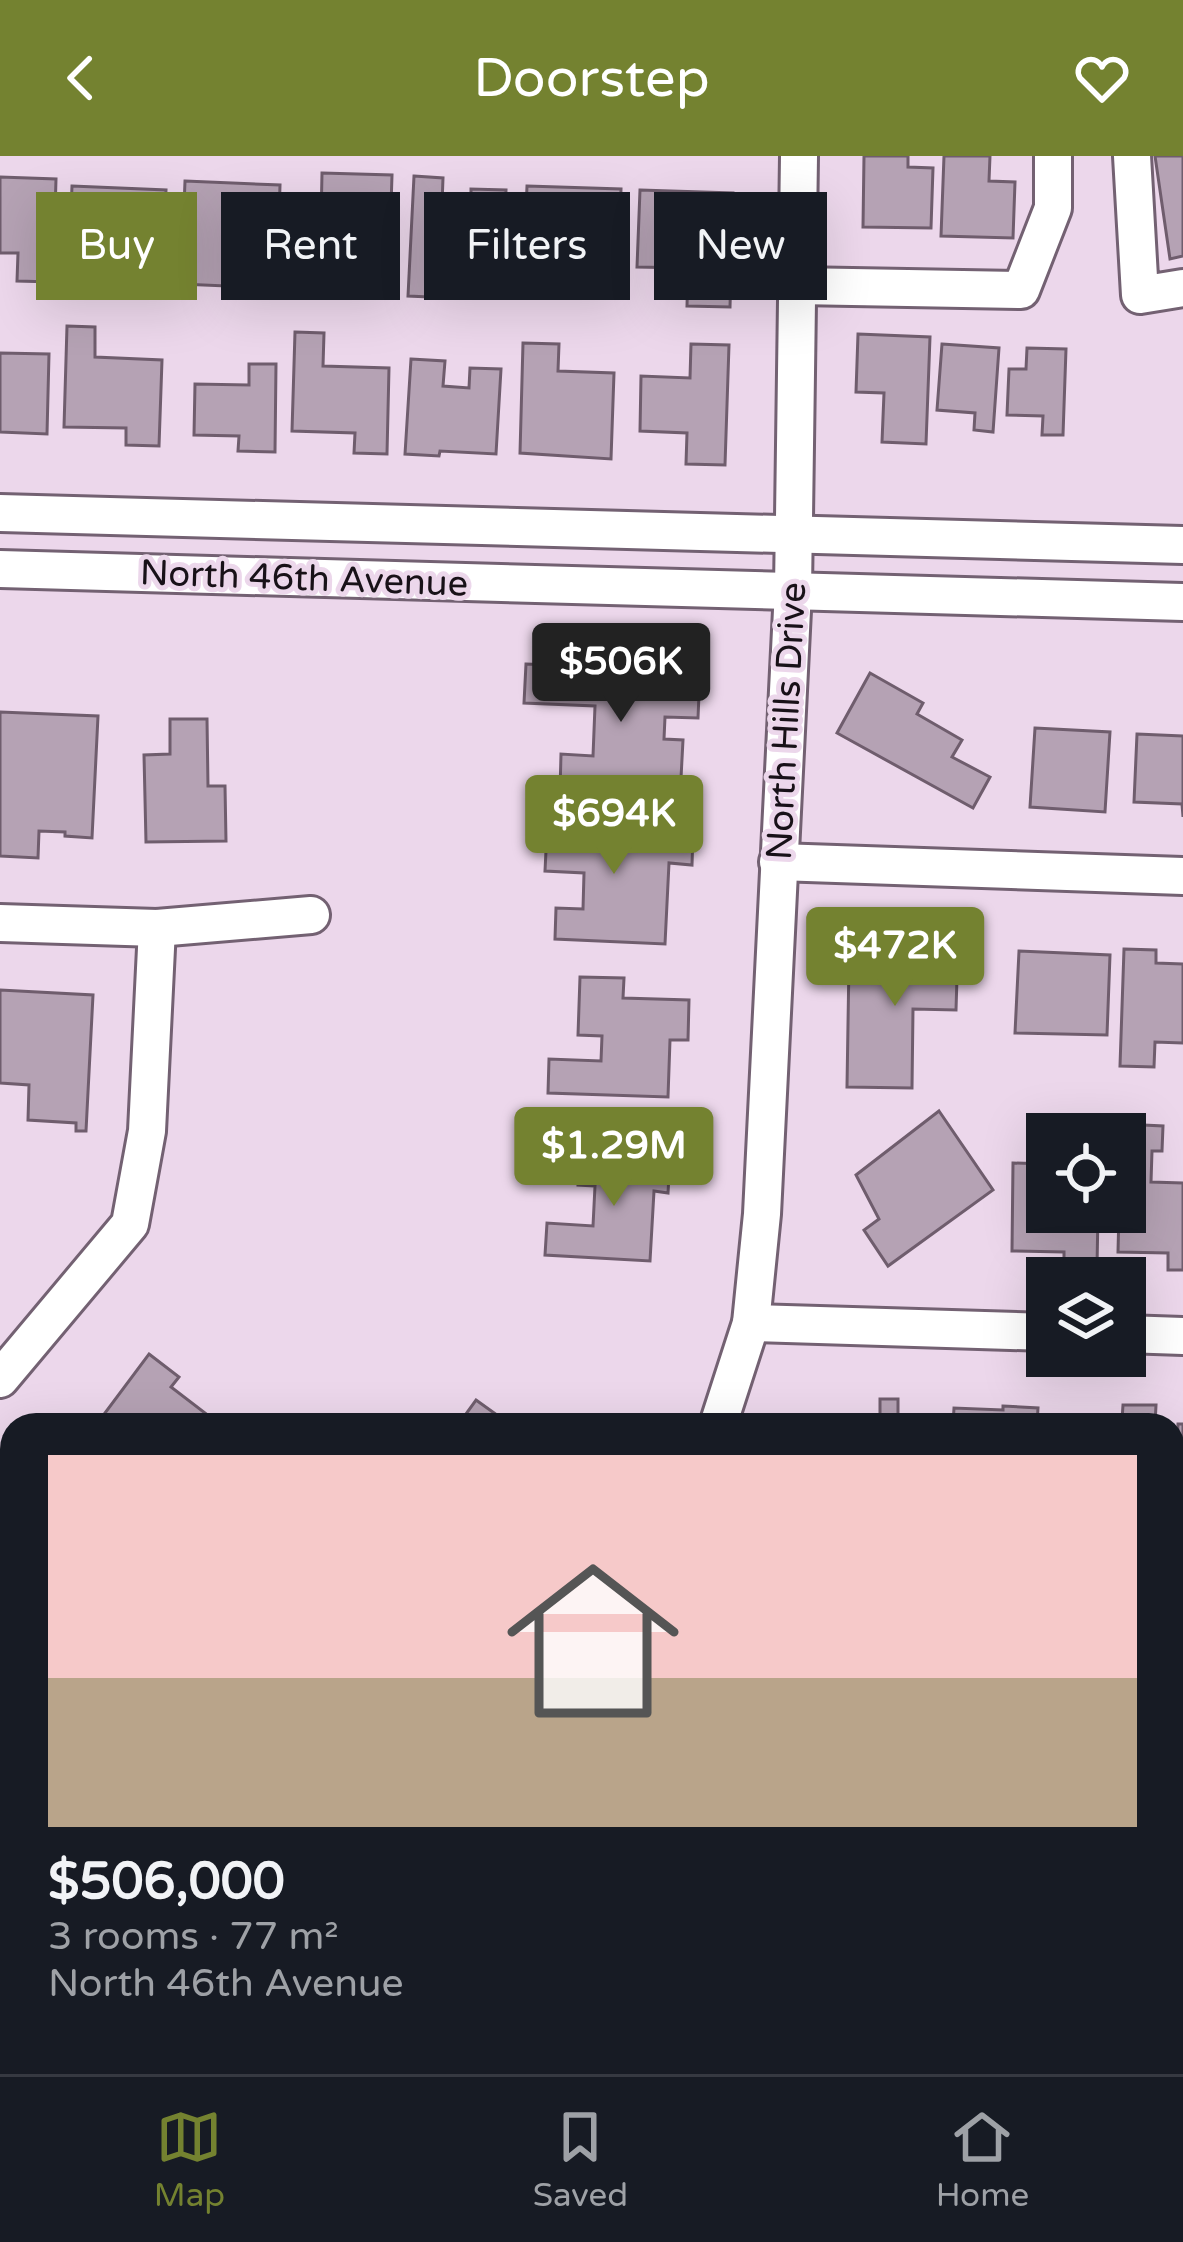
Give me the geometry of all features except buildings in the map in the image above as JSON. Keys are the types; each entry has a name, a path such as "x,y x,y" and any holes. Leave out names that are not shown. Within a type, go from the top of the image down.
{"street":[{"name":"North Hills Drive","path":"798,192 799,156"},
{"path":"827,287 1021,290 1053,208 1053,156"},
{"path":"1132,156 1140,295 1183,288"},
{"name":"North Hills Drive","path":"722,1413 751,1323 763,1214 793,590 797,300"},
{"name":"North 46th Avenue","path":"0,513 1183,545"},
{"name":"North 46th Avenue","path":"0,569 1183,602"},
{"path":"778,862 1183,876"},
{"path":"0,923 157,928 311,915"},
{"path":"0,1379 130,1224 147,1131 157,928"},
{"path":"751,1323 1026,1331"},
{"path":"1146,1335 1183,1336"}]}
